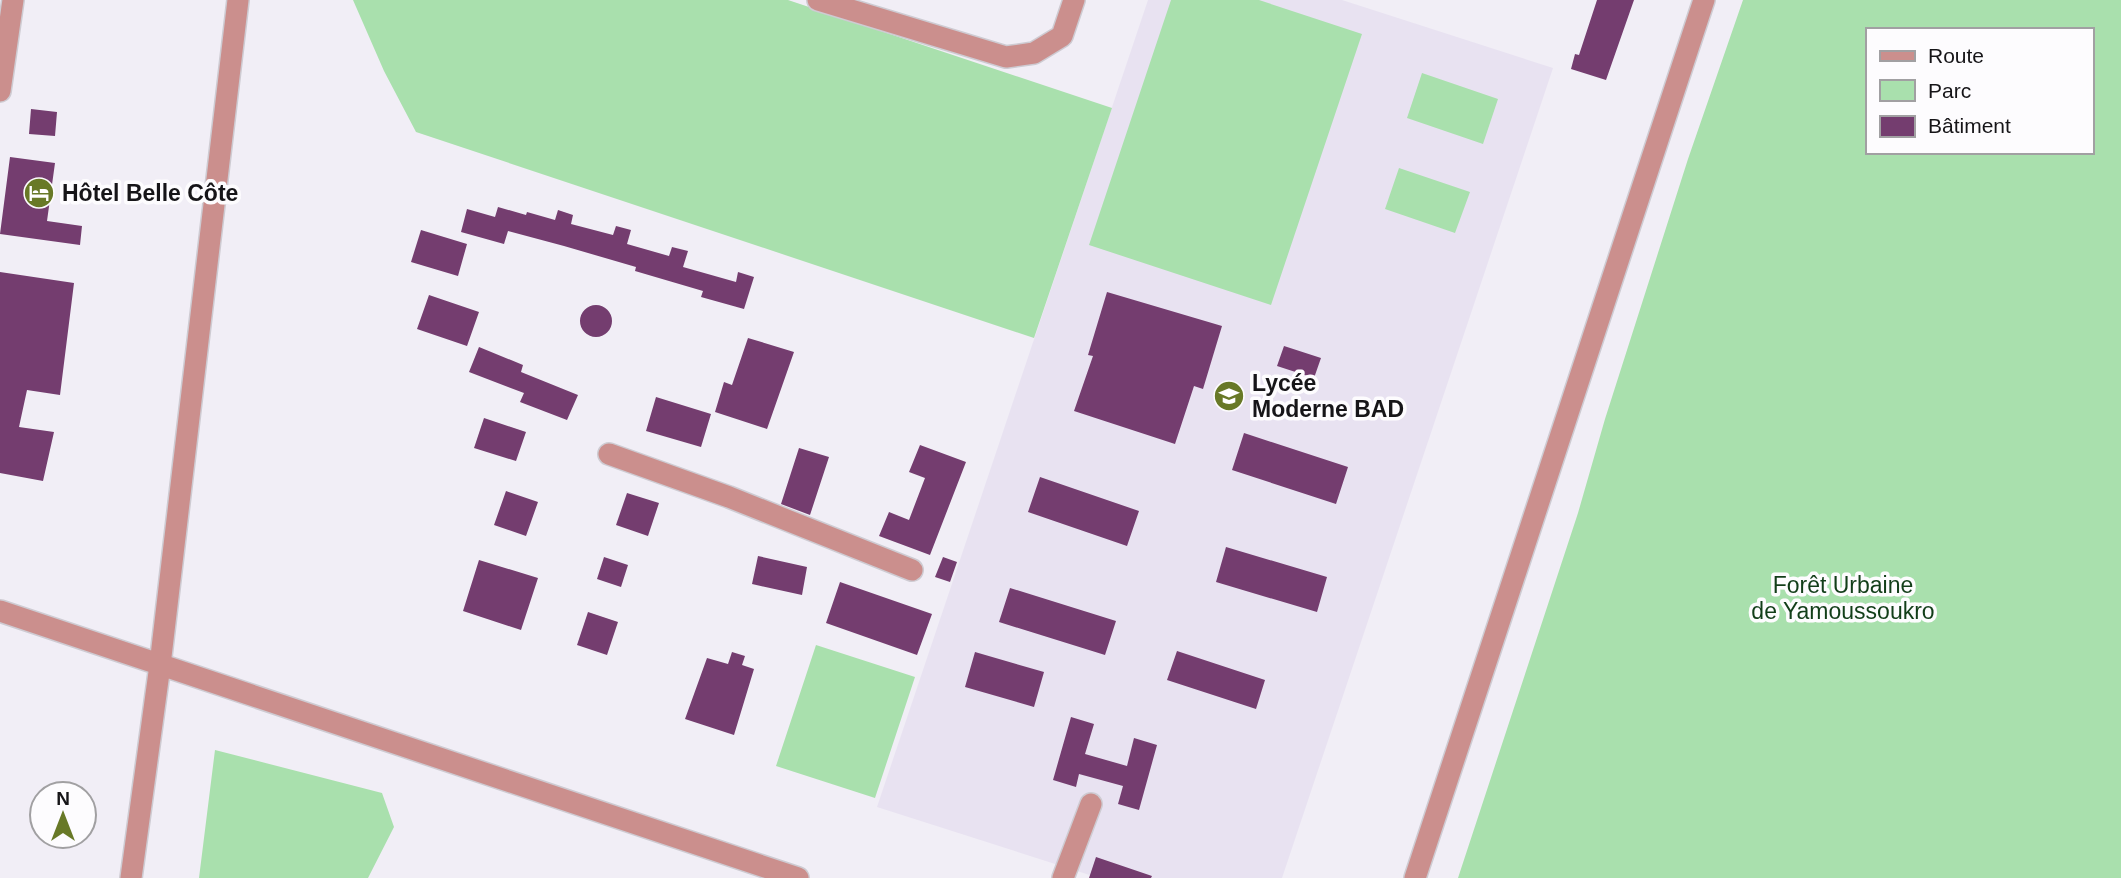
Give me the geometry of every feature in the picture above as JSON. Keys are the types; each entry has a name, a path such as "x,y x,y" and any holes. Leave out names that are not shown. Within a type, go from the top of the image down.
{"street":[{"path":"0,91 13,0"},
{"path":"131,878 160,665 238,0"},
{"path":"818,0 1006,57 1034,53 1062,36 1074,0"},
{"path":"1415,878 1704,0"},
{"path":"610,454 912,570"},
{"path":"0,611 798,878"},
{"path":"1063,878 1091,804"}],"shaded area":[{"name":"Lycée Moderne BAD","path":"1148,0 1342,0 1553,68 1282,878 1099,878 877,807"}],"green space":[{"path":"353,0 788,0 1112,108 1034,338 416,132 384,71"},
{"path":"1171,0 1259,0 1362,34 1271,305 1089,245"},
{"name":"Forêt Urbaine de Yamoussoukro","path":"1743,0 2121,0 2121,878 1458,878 1578,513 1605,419 1688,159"},
{"path":"1422,73 1498,99 1483,144 1407,118"},
{"path":"1399,168 1470,192 1455,233 1385,209"},
{"path":"816,645 915,677 875,798 776,766"},
{"path":"215,750 382,793 394,827 368,878 199,878"}],"building":[{"path":"1597,0 1634,0 1606,80 1571,69 1575,54 1579,55"},
{"path":"31,109 57,112 55,136 29,134"},
{"path":"10,157 55,163 47,221 82,226 80,245 0,234"},
{"path":"498,207 555,220 558,210 573,215 571,224 613,235 616,226 631,230 627,244 669,256 672,247 688,251 683,267 736,282 738,272 754,277 744,309 701,297 703,291 635,271 636,267 564,246 508,231 504,244 461,232 467,209 495,217"},
{"path":"421,230 467,244 458,276 411,262"},
{"path":"0,272 74,283 60,395 27,390 19,427 54,432 43,481 0,473"},
{"path":"1107,292 1222,326 1203,389 1194,386 1175,444 1074,411 1093,356 1088,355"},
{"path":"429,295 479,312 467,346 417,329"},
{"path":"596,305 607,310 612,321 607,332 596,337 585,332 580,321 585,310"},
{"path":"748,338 794,352 767,429 715,412 724,382 732,385"},
{"path":"1284,346 1321,358 1314,378 1277,366"},
{"path":"479,347 523,365 521,372 578,395 567,420 520,402 524,393 469,372"},
{"path":"656,397 711,414 701,447 646,431"},
{"path":"484,418 526,432 516,461 474,448"},
{"path":"1244,433 1348,467 1336,504 1232,470"},
{"path":"920,445 966,462 930,555 879,536 889,512 909,520 925,478 909,472"},
{"path":"799,448 829,457 810,515 781,504"},
{"path":"1040,477 1139,511 1127,546 1028,512"},
{"path":"506,491 538,502 526,536 494,525"},
{"path":"627,493 659,503 648,536 616,525"},
{"path":"1226,547 1327,577 1317,612 1216,582"},
{"path":"758,556 807,567 802,595 752,584"},
{"path":"604,557 628,565 621,587 597,579"},
{"path":"943,557 957,562 950,582 935,577"},
{"path":"479,560 538,578 521,630 463,611"},
{"path":"840,582 932,614 917,655 826,623"},
{"path":"1010,588 1116,621 1105,655 999,622"},
{"path":"588,612 618,622 607,655 577,645"},
{"path":"1177,651 1265,680 1256,709 1167,680"},
{"path":"732,652 745,656 742,665 754,669 734,735 685,719 707,658 728,664"},
{"path":"975,652 1044,672 1034,707 965,687"},
{"path":"1071,717 1094,724 1085,754 1127,766 1134,738 1157,745 1139,810 1118,804 1123,786 1079,774 1076,787 1053,780"},
{"path":"1096,857 1152,876 1089,878"}],"place":[{"name":"Hôtel Belle Côte","path":"39,193"},
{"name":"Lycée Moderne BAD","path":"1229,396"}]}
